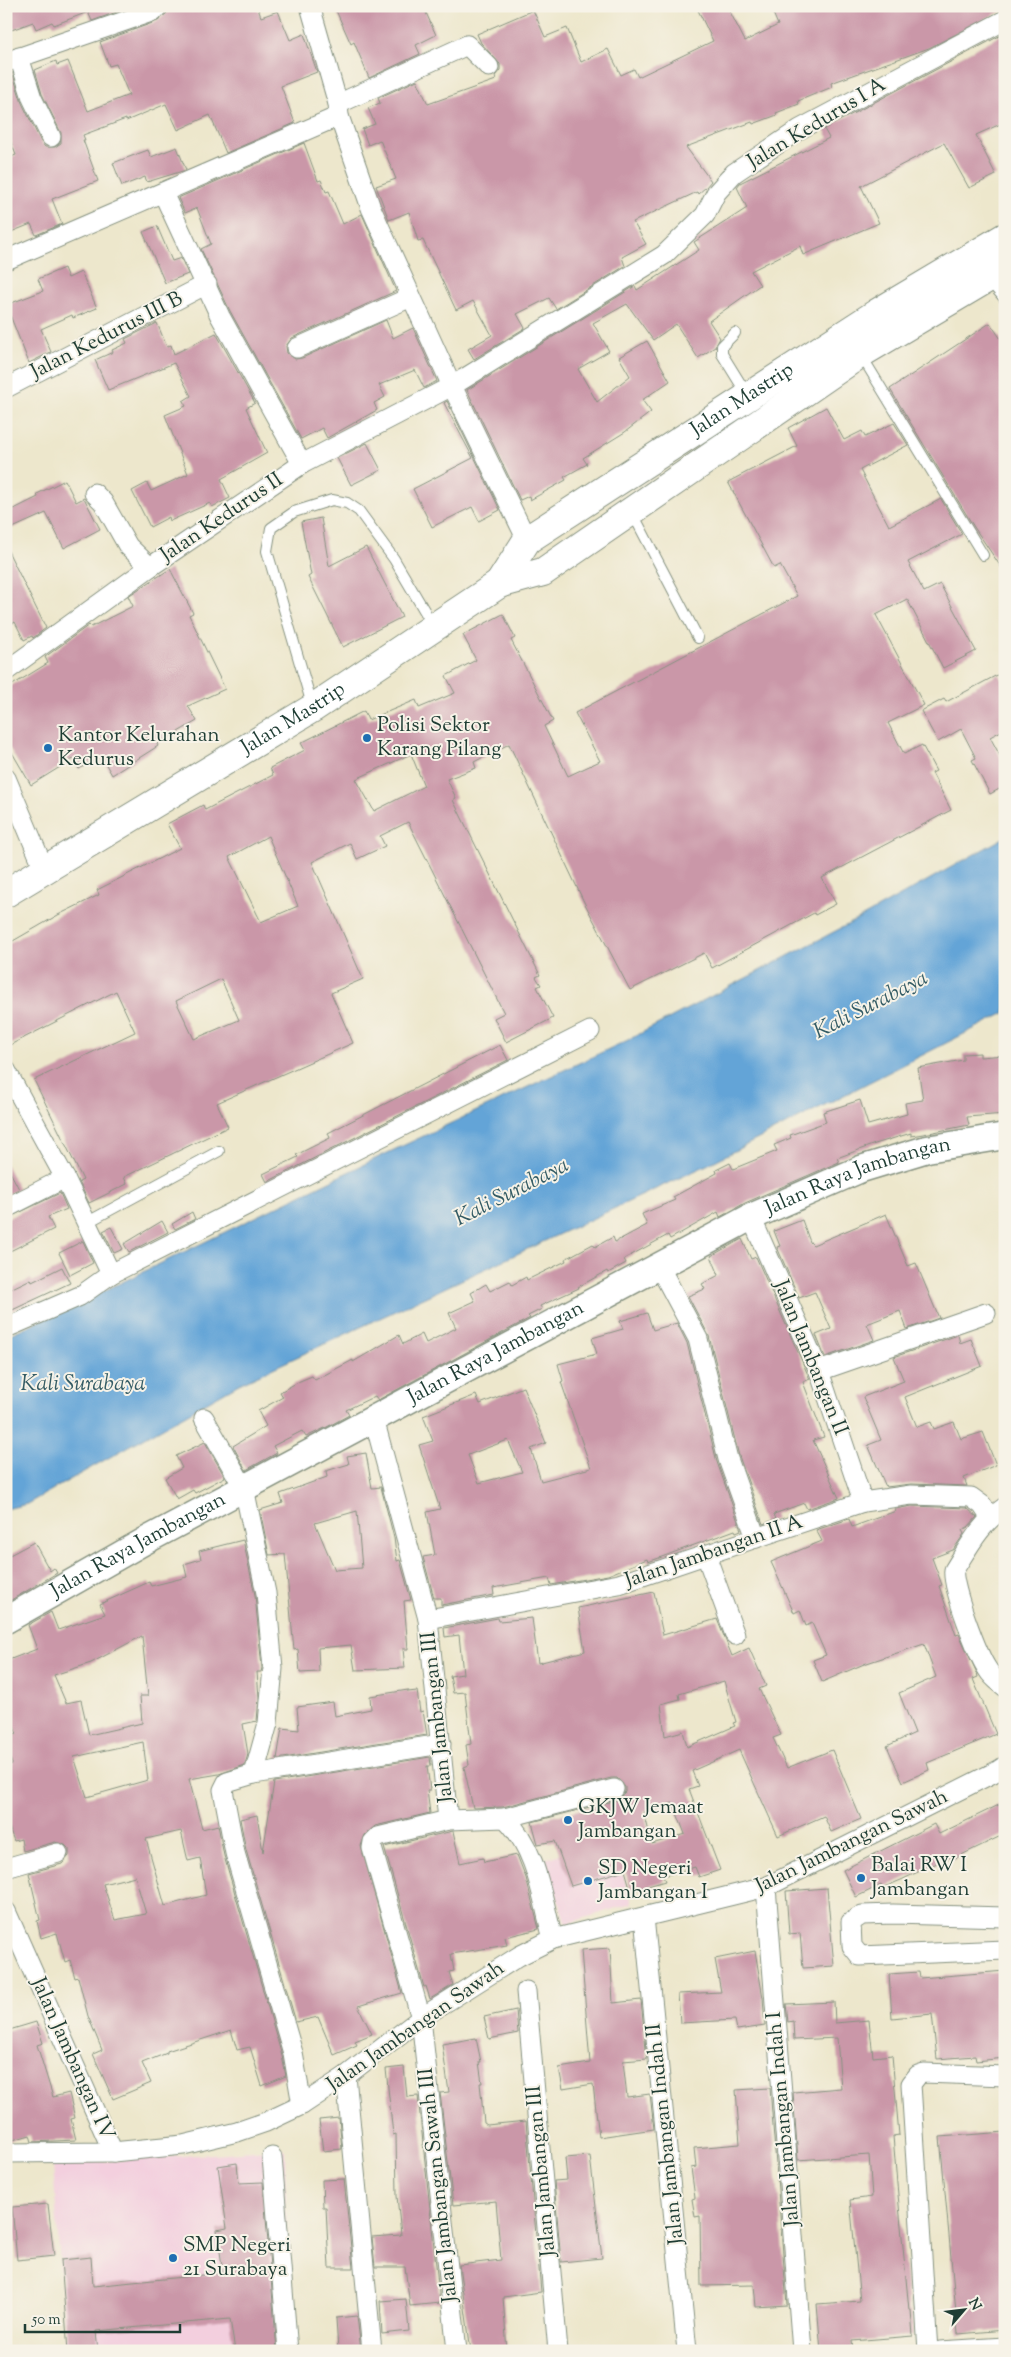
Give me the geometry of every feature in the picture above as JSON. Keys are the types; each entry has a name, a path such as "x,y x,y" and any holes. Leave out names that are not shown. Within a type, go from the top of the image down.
{"main road":[{"name":"Jalan Mastrip","path":"499,584 527,540 877,312 1005,236"},
{"name":"Jalan Mastrip","path":"6,894 313,708 499,584 543,572 860,354 996,273"},
{"name":"Jalan Raya Jambangan","path":"6,1620 143,1542 751,1217 861,1169 927,1149 1005,1136"}],"street":[{"path":"51,137 12,60 154,11 158,6"},
{"path":"310,6 339,110 371,208 452,386 527,540"},
{"name":"Jalan Kedurus I A","path":"452,386 664,255 705,214 716,193 734,173 800,129 1005,20"},
{"path":"6,260 163,193 339,110 467,45 471,46 489,68"},
{"name":"Jalan Kedurus III B","path":"163,193 207,284 220,316 302,464"},
{"name":"Jalan Kedurus III B","path":"6,388 207,284"},
{"path":"297,348 411,297"},
{"name":"Jalan Kedurus II","path":"6,671 150,567 302,464 452,386"},
{"path":"94,493 103,502 128,546 150,567"},
{"path":"6,778 46,871"},
{"path":"6,1328 80,1296 111,1274 141,1261 590,1031"},
{"path":"6,1070 64,1178 111,1274"},
{"path":"6,1208 64,1178"},
{"name":"Jalan Jambangan II","path":"751,1217 820,1370 863,1502"},
{"path":"659,1266 698,1339 728,1458 756,1538"},
{"path":"820,1370 986,1313"},
{"path":"204,1418 244,1488 266,1593 273,1668 268,1723 254,1774"},
{"name":"Jalan Jambangan III","path":"374,1419 428,1619 448,1820 378,1837 373,1842 372,1848 421,2018"},
{"name":"Jalan Jambangan II A","path":"428,1619 619,1584 863,1502 911,1494 971,1497 997,1512"},
{"path":"997,1512 973,1538 954,1570 953,1576 956,1594 987,1670 1005,1687"},
{"path":"706,1555 735,1635"},
{"path":"302,2105 293,2052 235,1853 225,1802 224,1790 227,1782 254,1774 441,1744"},
{"name":"Jalan Jambangan Sawah","path":"6,2153 113,2152 183,2144 237,2132 266,2122 302,2105 346,2076 421,2018 519,1956 553,1939 766,1887 1005,1766"},
{"path":"448,1820 505,1818 614,1789"},
{"path":"505,1818 513,1826 532,1860 553,1939"},
{"path":"6,1868 58,1852"},
{"name":"Jalan Jambangan Indah I","path":"766,1887 802,2351"},
{"name":"Jalan Jambangan IV","path":"6,1911 11,1932 113,2152"},
{"path":"1005,1917 961,1918 894,1914 862,1915 851,1922 852,1946 860,1956 1005,1950"},
{"name":"Jalan Jambangan Indah II","path":"644,1917 687,2351"},
{"name":"Jalan Jambangan III","path":"526,1991 558,2351"},
{"name":"Jalan Jambangan Sawah III","path":"421,2018 456,2351"},
{"path":"928,2351 911,2084 918,2075 924,2073 1005,2076"},
{"path":"346,2076 372,2351"},
{"path":"272,2157 288,2351"},
{"path":"940,2351 1005,2347"}],"lane":[{"path":"996,273 1005,299"},
{"path":"735,333 722,346 722,354 748,396"},
{"path":"860,354 983,555"},
{"path":"313,708 267,551 267,542 271,528 294,512 332,500 347,503 358,511 394,559 434,628"},
{"path":"632,511 698,638"},
{"path":"86,1223 219,1152"}],"shaded area":[{"name":"SD Negeri Jambangan I","path":"611,1838 632,1903 566,1924 545,1859"},
{"name":"SMP Negeri 21 Surabaya","path":"285,2149 288,2351 66,2351 53,2165"}],"water":[{"name":"Kali Surabaya","path":"1005,837 1005,1013 705,1166 239,1384 27,1504 6,1509 6,1336 73,1306 381,1156 628,1040 866,915"}],"building":[{"path":"6,6 133,6 92,21 88,12 54,25 52,22 36,29 33,22 6,32"},
{"path":"169,6 257,6 261,17 278,11 290,40 304,34 317,72 281,86 295,123 226,153 210,115 178,130 166,104 126,121 126,119 83,135 85,140 83,140 98,181 52,199 62,224 36,235 31,224 6,234 6,159 16,155 6,130 6,73 12,72 22,103 41,142 45,147 55,147 61,143 61,133 42,94 35,70 56,61 57,65 68,61 88,111 129,95 116,64 109,66 100,42 158,21 167,13"},
{"path":"334,6 423,6 436,35 416,45 420,54 369,78 354,42 351,44"},
{"path":"696,6 727,6 745,41 778,25 770,6 1005,6 1005,9 929,48 831,83 832,87 798,101 799,104 776,113 777,115 753,124 752,122 686,147 711,181 706,187 698,194 697,192 633,222 646,244 622,257 625,266 556,309 549,298 517,314 525,328 474,359 468,349 492,335 473,301 456,310 423,240 418,241 409,212 389,220 376,186 396,179 380,140 368,145 362,129 375,124 368,108 380,103 378,98 417,80 428,104 496,80 495,76 500,70 500,64 481,43 477,34 533,10 545,37 567,28 581,62 608,49 621,75 634,69 638,77 713,41"},
{"path":"1005,33 1005,122 976,135 996,175 969,188 944,143 861,186 879,223 803,255 800,246 751,271 760,285 709,321 720,338 715,347 698,358 676,324 653,340 627,304 593,323 609,351 578,369 597,402 630,376 619,357 647,341 670,381 642,400 651,412 625,432 583,458 587,464 564,477 566,480 530,500 529,496 520,500 467,390 635,286 637,290 699,250 694,242 747,208 737,187 740,183 829,138 824,129"},
{"path":"304,143 318,181 321,180 326,192 329,191 343,224 362,214 396,291 292,338 286,346 287,353 295,359 302,358 386,320 393,338 413,328 437,381 424,388 415,370 379,385 385,397 374,403 377,410 327,438 322,428 301,439 230,311 201,249 211,244 197,208 185,213 178,198"},
{"path":"177,147 186,170 147,182 145,177 122,186 113,163 148,150 151,157"},
{"path":"157,226 172,261 181,258 188,274 165,283 143,232"},
{"path":"64,268 68,278 81,272 97,308 73,318 72,315 41,329 51,352 29,363 6,305 43,291 38,279"},
{"path":"157,323 167,347 171,345 174,354 216,333 255,403 246,408 267,453 221,479 230,498 212,507 210,503 170,521 169,517 150,527 132,491 147,483 151,491 188,474 165,415 186,406 183,401 191,396 174,363 108,390 95,360 127,343 125,339"},
{"path":"990,323 1005,345 1005,573 974,527 890,389"},
{"path":"447,401 500,510 479,521 472,507 432,527 413,489 473,458 444,403"},
{"path":"826,407 844,440 862,431 865,437 894,423 908,445 860,470 889,526 941,499 962,534 908,562 924,592 940,584 976,651 943,668 907,599 876,615 924,705 888,723 904,754 922,745 936,771 932,773 951,810 822,878 836,904 815,915 814,913 712,968 704,953 630,990 584,902 509,744 474,762 476,768 447,779 456,798 453,800 540,975 536,977 541,985 537,987 553,1018 506,1042 494,1018 504,1013 408,822 380,836 385,846 357,859 350,843 312,862 363,979 331,993 353,1043 217,1103 228,1127 124,1177 127,1184 89,1203 79,1182 83,1180 34,1080 135,1032 116,991 6,1047 6,945 58,915 99,895 97,890 180,848 167,824 203,805 205,810 273,775 270,768 305,750 301,743 364,711 368,720 416,700 419,708 455,693 446,676 476,660 463,635 503,614 515,638 511,640 553,721 544,726 568,776 600,761 575,713 797,596 780,565 774,568 728,482 797,446 788,428","holes":["411,754 424,786 374,811 356,779","268,836 298,906 261,922 229,857","221,979 239,1020 194,1039 176,1001"]},
{"path":"367,443 381,470 351,485 337,458"},
{"path":"65,480 76,502 84,498 100,529 64,548 46,513 6,531 6,513 38,497 37,494"},
{"path":"321,518 329,566 366,547 402,617 343,647 308,577 311,575 301,522"},
{"path":"6,547 46,628 33,638 32,636 24,640 15,622 6,626"},
{"path":"170,569 193,613 189,615 225,689 188,706 197,721 157,744 158,746 112,775 101,756 79,769 73,759 31,785 10,749 6,749 6,689 48,663 45,657 89,625 91,627 133,606 128,596"},
{"path":"999,674 1005,686 1005,729 990,737 1005,765 1005,786 990,794 972,760 976,758 961,729 938,742 921,711 944,699 946,702"},
{"path":"500,1045 508,1060 267,1182 263,1174 298,1157 296,1155 330,1138 328,1133"},
{"path":"980,1053 980,1057 1005,1055 1005,1114 967,1117 969,1125 911,1136 911,1133 875,1144 837,1158 839,1162 745,1203 720,1217 718,1212 670,1239 668,1235 624,1259 626,1263 608,1273 607,1271 579,1288 540,1306 542,1309 528,1316 530,1318 378,1400 375,1396 346,1410 349,1415 306,1437 302,1431 273,1446 277,1453 246,1470 233,1446 266,1426 258,1411 283,1397 280,1392 312,1376 315,1380 353,1360 353,1362 399,1335 403,1344 422,1334 426,1343 456,1328 449,1313 475,1301 471,1293 486,1284 490,1291 510,1281 512,1285 526,1277 527,1280 566,1261 565,1259 593,1244 595,1247 613,1237 615,1242 647,1225 642,1214 675,1200 673,1197 717,1173 716,1170 730,1163 733,1169 777,1151 774,1145 791,1138 790,1135 826,1122 823,1112 860,1100 868,1125 907,1114 905,1103 923,1100 918,1068 963,1060 963,1054"},
{"path":"6,1164 19,1189 6,1195"},
{"path":"60,1193 67,1209 48,1217 54,1229 6,1253 6,1219"},
{"path":"192,1212 195,1219 175,1229 172,1224"},
{"path":"886,1214 908,1266 916,1263 939,1318 907,1329 900,1311 867,1324 874,1340 825,1357 816,1335 831,1329 815,1292 799,1298 777,1247 780,1246 774,1231 802,1220 810,1242 813,1245"},
{"path":"162,1221 168,1232 129,1252 124,1244"},
{"path":"111,1227 123,1249 114,1253 103,1231"},
{"path":"742,1239 751,1259 756,1257 810,1379 803,1382 824,1437 813,1440 839,1498 807,1509 804,1503 774,1514 776,1519 763,1524 739,1456 709,1336 688,1296 705,1289 702,1284 719,1275 711,1256"},
{"path":"83,1241 93,1263 70,1275 59,1253"},
{"path":"62,1267 70,1283 6,1313 6,1291 31,1279 32,1282"},
{"path":"647,1313 653,1330 677,1323 687,1343 717,1462 741,1530 736,1532 735,1530 648,1562 647,1559 608,1575 551,1585 549,1578 493,1588 494,1595 441,1605 441,1598 434,1598 423,1557 435,1555 427,1512 440,1509 419,1445 433,1441 423,1416 476,1395 480,1404 523,1387 546,1443 531,1449 541,1481 591,1468 561,1382 563,1381 558,1364 597,1354 592,1338 623,1329 620,1321","holes":["508,1440 522,1472 479,1483 468,1455"]},
{"path":"958,1335 960,1343 971,1339 982,1366 905,1397 917,1427 931,1422 934,1429 954,1422 961,1439 983,1432 996,1465 964,1478 967,1486 911,1484 886,1487 868,1445 881,1440 863,1397 904,1381 894,1357"},
{"path":"205,1442 225,1477 195,1493 193,1490 177,1499 165,1478 182,1468 176,1456"},
{"path":"366,1453 372,1488 381,1487 394,1538 397,1561 400,1560 411,1600 404,1601 408,1649 403,1649 405,1668 355,1670 351,1645 318,1648 319,1672 300,1673 298,1649 294,1650 285,1554 269,1555 260,1510 283,1503 280,1494 327,1477 326,1471 349,1464 347,1456","holes":["357,1511 362,1568 335,1570 315,1523"]},
{"path":"912,1506 967,1508 977,1517 968,1527 962,1530 964,1534 953,1550 932,1558 942,1585 939,1586 956,1635 959,1634 977,1673 978,1677 973,1679 996,1734 927,1763 929,1770 903,1782 887,1746 915,1733 899,1693 936,1677 924,1644 864,1664 822,1682 813,1660 826,1655 812,1623 806,1626 800,1610 794,1613 771,1562 822,1541 816,1530 849,1519 852,1527 896,1511 895,1509"},
{"path":"243,1540 255,1595 262,1668 261,1672 257,1672 259,1697 257,1721 243,1724 248,1754 245,1765 219,1774 189,1779 202,1829 218,1825 224,1856 282,2056 286,2076 262,2086 250,2047 237,2050 231,2030 167,2051 167,2053 142,2063 151,2083 113,2099 93,2054 102,2050 88,2016 78,1977 75,1978 70,1960 65,1962 57,1933 41,1938 37,1921 40,1920 29,1873 62,1864 69,1856 69,1849 65,1845 55,1842 23,1851 21,1839 14,1841 6,1819 6,1766 12,1764 6,1747 6,1738 17,1734 6,1709 6,1661 37,1649 28,1625 51,1612 58,1630 105,1614 100,1604 149,1582 151,1586 187,1577 184,1564 201,1559 199,1551","holes":["142,1636 148,1696 140,1696 142,1723 89,1735 81,1700 66,1703 54,1675 91,1663","143,1742 148,1780 87,1797 74,1757","181,1831 188,1861 200,1858 206,1895 165,1906 146,1839","135,1876 146,1914 115,1920 103,1884"]},
{"path":"34,1542 50,1571 54,1568 57,1573 6,1603 6,1557"},
{"path":"654,1592 663,1635 717,1619 732,1656 749,1648 766,1686 759,1689 781,1735 773,1738 787,1768 832,1750 861,1819 831,1832 824,1816 778,1836 739,1750 692,1771 698,1786 689,1789 720,1870 699,1877 695,1867 663,1876 665,1881 631,1891 625,1870 571,1886 555,1841 538,1844 532,1822 617,1800 625,1792 625,1787 617,1778 611,1778 503,1807 473,1808 464,1767 469,1765 466,1745 471,1744 465,1692 453,1693 450,1676 463,1674 459,1635 445,1637 444,1628 498,1618 499,1621 532,1618 538,1663 585,1651 578,1608","holes":["724,1681 736,1722 733,1723 735,1726 687,1747 683,1731 665,1736 661,1704 680,1699 679,1694","673,1803 685,1834 652,1844 644,1812"]},
{"path":"408,1690 408,1692 417,1691 420,1712 423,1711 427,1735 277,1759 282,1728 299,1730 297,1707 333,1702 335,1716 371,1709 370,1696"},
{"path":"430,1757 431,1766 427,1766 430,1790 427,1790 430,1813 375,1826 365,1835 361,1846 402,1993 358,2006 372,2034 355,2041 357,2045 334,2055 318,2017 296,2022 246,1850 240,1819 257,1815 263,1852 274,1782"},
{"path":"1005,1802 1005,1834 953,1859 952,1856 901,1880 882,1888 881,1885 856,1897 843,1870 934,1824 939,1834"},
{"path":"453,1831 460,1863 483,1858 484,1862 517,1855 526,1878 539,1929 505,1937 507,1945 451,1954 454,1971 449,1972 453,1985 430,1999 426,1986 424,1987 384,1847"},
{"path":"827,1888 834,1966 803,1968 800,1933 789,1934 786,1891"},
{"path":"610,1948 613,2003 641,2000 647,2059 623,2061 627,2097 650,2094 654,2129 599,2137 593,2084 563,2089 559,2068 590,2063 581,1950"},
{"path":"755,1951 763,1998 765,2026 737,2030 735,2020 680,2023 678,1994 721,1992 715,1959"},
{"path":"1005,1971 1005,2058 976,2061 975,2056 937,2059 932,2014 892,2018 889,1974 919,1972 920,1978"},
{"path":"834,2002 835,2023 869,2020 873,2057 892,2055 899,2135 893,2136 913,2336 852,2341 853,2351 821,2351 817,2304 860,2301 850,2200 872,2197 869,2155 798,2160 793,2092 841,2088 837,2038 794,2040 793,2021 788,2022 786,2004"},
{"path":"516,2010 518,2033 489,2039 484,2017"},
{"path":"36,2022 43,2043 37,2045 53,2097 69,2093 75,2118 71,2119 76,2140 32,2142 30,2135 6,2142 6,2031"},
{"path":"476,2038 481,2062 479,2062 482,2083 480,2083 484,2123 487,2125 526,2121 541,2292 503,2297 507,2351 471,2351 459,2265 501,2260 496,2201 453,2205 440,2093 449,2092 442,2044"},
{"path":"404,2067 407,2097 418,2096 440,2303 410,2306 405,2267 375,2267 372,2237 401,2235 397,2196 396,2134 393,2135 386,2069"},
{"path":"770,2088 787,2305 756,2307 754,2285 701,2286 700,2216 695,2217 692,2199 695,2198 691,2168 696,2167 694,2148 740,2144 736,2090"},
{"path":"339,2118 342,2149 323,2151 319,2120"},
{"path":"1005,2132 1005,2330 958,2334 940,2137"},
{"path":"590,2156 602,2258 561,2262 554,2181 567,2180 565,2158"},
{"path":"237,2163 239,2183 263,2182 277,2351 235,2351 230,2319 96,2331 98,2351 68,2351 61,2260 91,2257 93,2286 223,2273 217,2230 227,2228 218,2166"},
{"path":"344,2179 353,2268 329,2268 326,2207 323,2207 322,2180"},
{"path":"48,2204 54,2256 17,2260 12,2207"},
{"path":"406,2299 409,2331 382,2334 380,2301"},
{"path":"357,2316 361,2351 338,2351 336,2318"}],"place":[{"name":"Polisi Sektor Karang Pilang","path":"367,738"},
{"name":"Kantor Kelurahan Kedurus","path":"48,748"},
{"name":"GKJW Jemaat Jambangan","path":"568,1820"},
{"name":"Balai RW I Jambangan","path":"861,1878"},
{"name":"SD Negeri Jambangan I","path":"588,1881"},
{"name":"SMP Negeri 21 Surabaya","path":"173,2258"}]}
